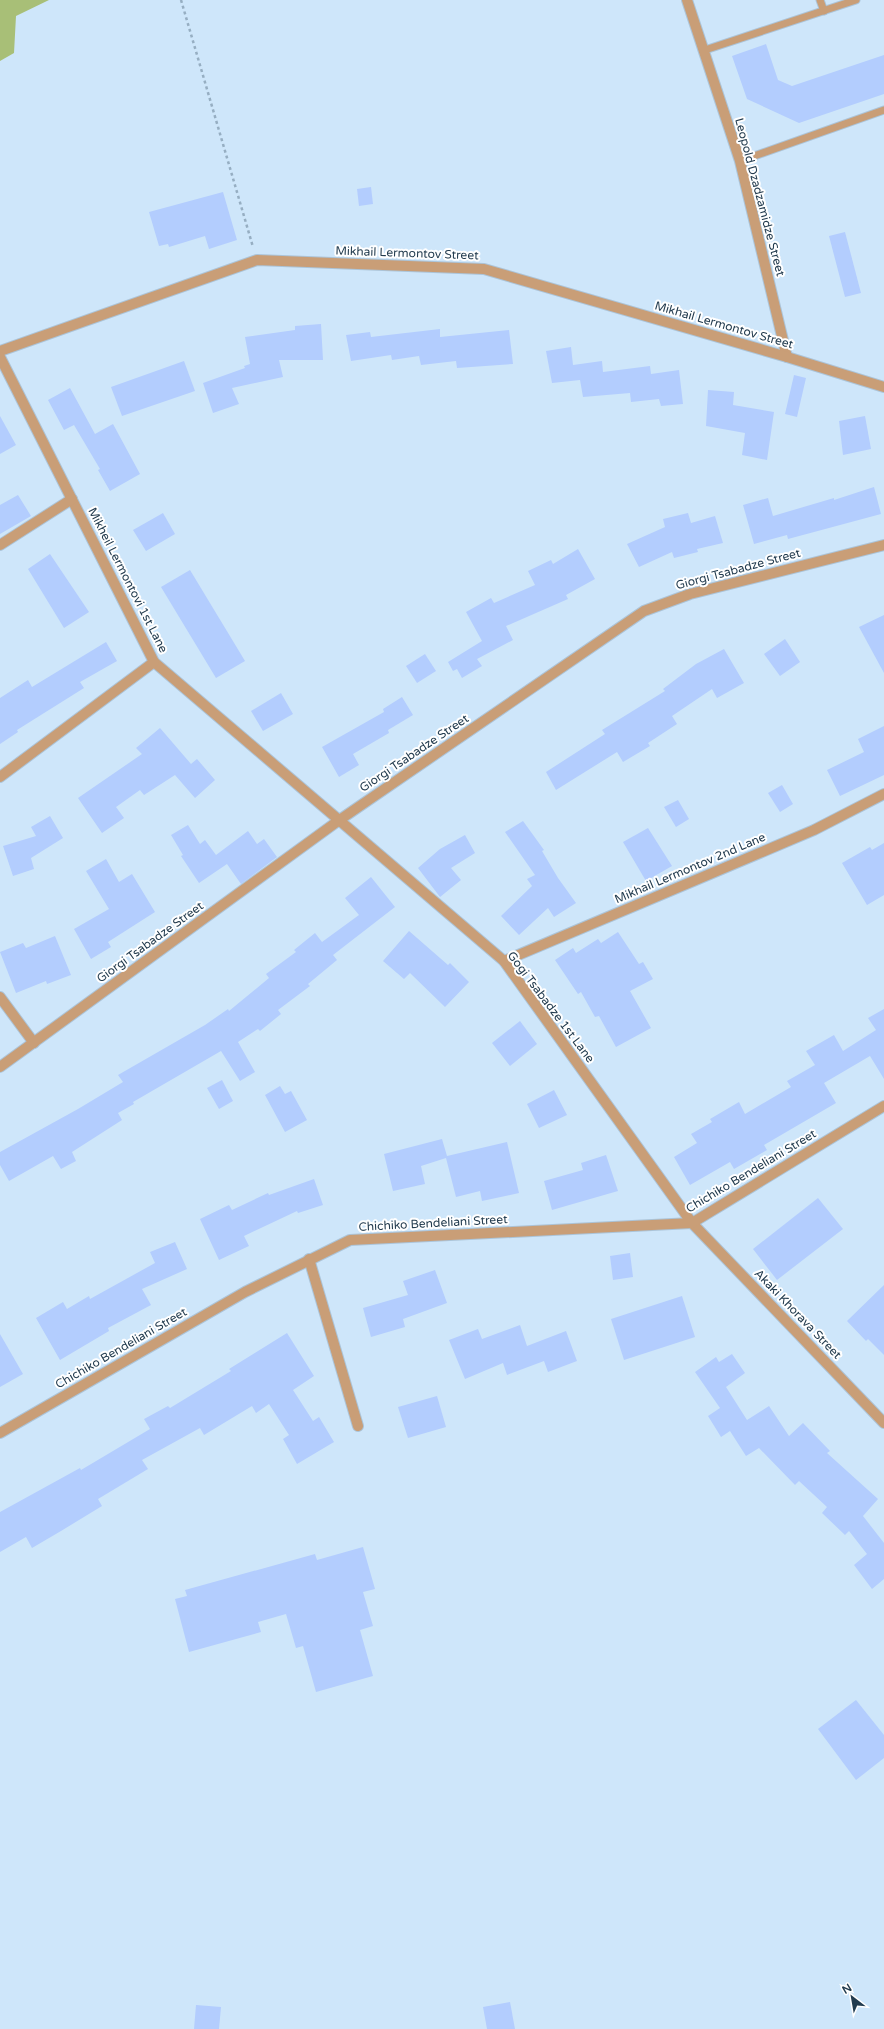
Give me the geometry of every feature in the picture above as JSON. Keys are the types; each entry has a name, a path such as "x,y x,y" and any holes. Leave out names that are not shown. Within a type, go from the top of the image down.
{"street":[{"name":"Leopold Dzadzamidze Street","path":"687,0 705,50 740,161 787,357"},
{"name":"Mikhail Lermontov Street","path":"0,352 257,260 484,269 787,357 884,387"},
{"name":"Mikheil Lermontovi 1st Lane","path":"0,357 154,662 338,821"},
{"path":"0,545 72,498"},
{"name":"Giorgi Tsabadze Street","path":"0,1067 338,821 644,611 690,594 884,545"},
{"path":"0,777 154,662"},
{"name":"Mikhail Lermontov 2nd Lane","path":"504,961 814,830 884,794"},
{"name":"Gogi Tsabadze 1st Lane","path":"338,821 504,961 692,1223"},
{"path":"0,997 34,1043"},
{"name":"Chichiko Bendeliani Street","path":"0,1433 244,1292 350,1240 692,1223 884,1106"},
{"name":"Akaki Khorava Street","path":"692,1223 884,1424"},
{"path":"309,1259 358,1426"}],"lane":[{"path":"820,0 824,11"},
{"path":"705,50 856,0"},
{"path":"740,161 884,110"}],"path":[{"path":"181,0 257,260"}],"green space":[{"path":"0,0 49,0 16,16 14,53 0,61"}],"building":[{"path":"766,44 778,80 792,86 884,55 884,94 799,123 747,99 732,56"},
{"path":"371,187 373,204 359,206 357,189"},
{"path":"223,192 237,240 209,249 205,236 169,247 168,244 159,246 149,212"},
{"path":"845,232 861,293 845,297 829,236"},
{"path":"321,324 323,360 279,360 283,377 232,388 239,404 213,413 203,383 245,368 244,366 250,364 245,337 295,330 295,326"},
{"path":"440,329 440,337 509,330 513,364 457,368 456,361 421,365 419,356 392,360 391,355 351,361 346,335 370,332 371,337"},
{"path":"571,347 573,365 602,361 603,372 650,366 651,374 679,370 683,404 661,406 659,399 631,402 630,393 583,397 580,380 552,383 546,351"},
{"path":"184,361 195,391 122,416 111,387"},
{"path":"794,375 806,378 797,417 785,414"},
{"path":"70,388 95,434 113,424 140,474 110,491 98,470 100,469 74,425 64,430 48,400"},
{"path":"708,390 734,392 733,405 774,412 767,460 742,455 745,433 706,426"},
{"path":"0,416 16,445 0,454"},
{"path":"865,416 871,449 843,455 839,421"},
{"path":"874,487 881,514 788,539 787,535 754,544 743,505 768,498 773,516 834,498 834,500"},
{"path":"18,495 31,516 0,534 0,505"},
{"path":"163,513 175,534 146,551 133,530"},
{"path":"688,513 691,523 715,516 723,543 697,549 698,552 674,558 672,552 639,567 627,544 665,527 663,519"},
{"path":"578,549 595,579 566,595 568,599 506,626 513,640 477,659 482,666 462,678 457,669 453,671 448,662 482,641 466,612 491,598 494,603 535,585 528,571 551,560 553,564"},
{"path":"50,554 89,612 64,628 28,569"},
{"path":"190,570 245,661 216,678 161,587"},
{"path":"884,615 884,673 859,627"},
{"path":"785,639 800,662 780,676 764,654"},
{"path":"106,642 117,661 80,682 84,688 17,730 18,732 0,744 0,698 28,680 32,687"},
{"path":"724,649 744,683 717,698 712,689 672,716 677,724 648,743 650,746 623,762 617,752 556,790 546,772 605,734 602,730 665,691 663,689 696,664"},
{"path":"425,654 436,671 417,683 406,666"},
{"path":"281,693 293,714 263,731 251,711"},
{"path":"402,697 413,715 388,730 389,733 353,754 359,765 339,777 322,747 384,712 383,709"},
{"path":"884,726 884,775 840,796 827,770 864,752 858,739"},
{"path":"160,728 191,764 197,759 215,780 195,798 175,775 144,795 140,790 116,807 124,818 102,833 78,798 142,754 136,748"},
{"path":"782,785 793,804 780,812 768,793"},
{"path":"678,800 689,819 676,827 664,807"},
{"path":"50,816 63,838 31,858 34,869 13,876 3,846 36,836 31,827"},
{"path":"523,821 544,850 542,851 558,878 576,903 554,917 548,908 519,935 501,916 532,886 527,879 535,875 505,832"},
{"path":"188,825 200,844 205,840 216,855 248,831 257,844 264,839 277,857 241,884 227,864 199,883 181,856 183,855 171,835"},
{"path":"648,828 672,866 646,881 623,842"},
{"path":"465,835 475,853 451,868 461,880 440,897 418,868 440,849"},
{"path":"884,843 884,895 867,905 842,863 870,847 872,850"},
{"path":"106,859 119,882 132,874 155,912 108,942 111,947 91,959 74,929 109,909 86,871"},
{"path":"371,877 395,907 333,955 337,960 308,984 310,986 278,1010 281,1014 260,1031 258,1029 238,1042 255,1072 240,1081 221,1051 133,1102 134,1104 118,1113 122,1120 72,1152 76,1161 61,1169 53,1156 9,1181 0,1165 0,1152 78,1109 123,1082 118,1075 205,1025 228,1009 229,1011 269,978 266,974 296,952 294,950 315,933 322,942 359,915 345,898"},
{"path":"409,931 448,965 450,963 469,982 445,1007 410,973 404,979 383,961"},
{"path":"618,932 639,964 643,962 653,979 630,991 651,1028 616,1047 599,1016 595,1017 581,992 578,994 555,960 573,948 576,953 598,939 601,943"},
{"path":"55,936 71,975 47,984 46,981 16,993 0,952 23,943 26,948"},
{"path":"884,1009 884,1079 870,1056 824,1083 836,1103 764,1145 767,1150 734,1169 730,1162 690,1185 674,1157 697,1143 691,1134 712,1122 710,1119 739,1102 745,1114 791,1087 787,1081 815,1065 806,1051 834,1035 843,1051 876,1030 868,1018"},
{"path":"520,1021 537,1044 510,1066 492,1043"},
{"path":"222,1080 233,1101 219,1109 207,1088"},
{"path":"280,1086 285,1094 291,1091 307,1120 285,1132 265,1095"},
{"path":"554,1090 567,1115 539,1128 527,1104"},
{"path":"442,1139 447,1156 507,1142 519,1193 482,1201 480,1191 456,1197 446,1158 421,1166 425,1184 393,1191 384,1154"},
{"path":"606,1155 618,1191 552,1210 544,1181 583,1170 581,1163"},
{"path":"314,1179 323,1205 298,1213 297,1211 244,1236 249,1246 219,1260 200,1219 229,1205 232,1210 268,1193 269,1195"},
{"path":"818,1198 843,1229 777,1280 753,1249"},
{"path":"175,1242 187,1269 142,1289 151,1305 108,1328 109,1331 60,1360 36,1318 63,1302 67,1309 89,1296 90,1299 155,1263 150,1252"},
{"path":"630,1253 633,1277 613,1280 610,1256"},
{"path":"435,1270 447,1303 403,1319 405,1327 371,1337 363,1308 408,1295 403,1281"},
{"path":"884,1285 884,1355 868,1339 866,1341 847,1321"},
{"path":"682,1296 695,1337 624,1360 611,1319"},
{"path":"520,1325 527,1346 566,1331 577,1361 548,1372 544,1361 507,1375 503,1363 465,1379 449,1340 478,1329 482,1339"},
{"path":"287,1333 314,1376 293,1390 313,1421 319,1417 334,1442 297,1464 283,1439 289,1435 269,1404 256,1413 252,1406 204,1435 200,1428 142,1460 148,1469 98,1499 102,1506 32,1548 26,1537 0,1552 0,1512 80,1468 81,1470 150,1429 144,1419 168,1406 170,1408 231,1371 229,1369"},
{"path":"0,1334 23,1374 0,1387"},
{"path":"732,1354 745,1373 726,1387 747,1420 769,1406 789,1436 803,1423 830,1451 827,1453 878,1499 863,1516 884,1543 884,1579 872,1589 854,1565 867,1554 849,1531 845,1535 822,1513 827,1507 799,1481 795,1485 759,1448 746,1456 730,1431 721,1437 708,1416 720,1408 695,1372 716,1357 719,1362"},
{"path":"437,1396 446,1427 408,1438 398,1407"},
{"path":"363,1547 375,1589 363,1592 373,1626 360,1630 373,1676 316,1692 303,1646 296,1648 286,1614 258,1622 261,1632 189,1652 175,1599 187,1596 185,1590 315,1554 317,1560"},
{"path":"856,1700 884,1735 884,1758 856,1780 818,1729"},
{"path":"510,2002 515,2029 487,2029 483,2007"},
{"path":"196,2005 221,2007 219,2029 194,2029"}]}
